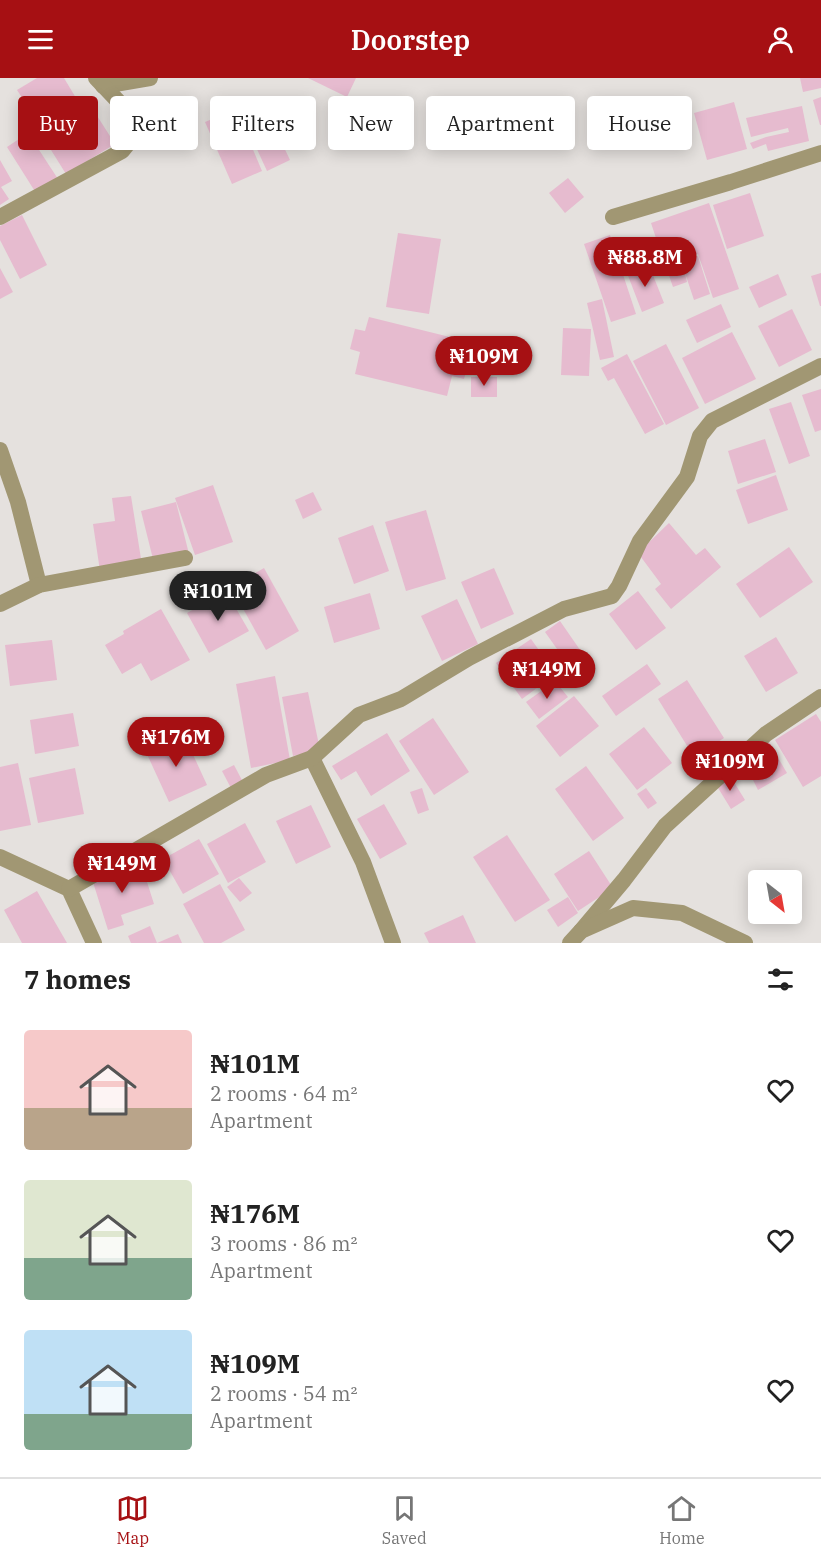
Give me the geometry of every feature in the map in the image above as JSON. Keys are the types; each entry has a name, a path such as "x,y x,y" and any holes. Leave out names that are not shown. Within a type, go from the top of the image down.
{"street":[{"path":"100,82 150,78"},
{"path":"0,217 122,151 131,140 135,118 100,82"},
{"path":"613,217 821,153"},
{"path":"69,889 266,775 312,758 359,715 401,699 469,658 564,609 612,596 640,541 687,477 700,436 712,421 821,366"},
{"path":"0,450 18,502 39,585"},
{"path":"0,604 39,585 184,558"},
{"path":"575,937 666,826 766,734 821,697"},
{"path":"312,758 363,862 393,943"},
{"path":"0,856 69,889 94,943"},
{"path":"575,937 633,908 682,913 745,943"}],"building":[{"path":"37,78 64,78 75,96 21,96 17,90"},
{"path":"308,78 356,78 347,96"},
{"path":"800,78 821,78 821,88 803,92"},
{"path":"821,97 821,125 820,125 813,100"},
{"path":"734,102 747,149 707,160 694,113"},
{"path":"802,106 809,141 768,151 766,144 753,149 750,143 789,132 788,128 751,137 746,118"},
{"path":"98,117 110,136 110,147 66,174 51,150 98,150"},
{"path":"210,120 210,133 205,122"},
{"path":"18,140 18,150 39,150 58,179 36,193 7,147"},
{"path":"217,150 253,150 262,171 232,184"},
{"path":"257,150 285,150 290,160 267,171"},
{"path":"0,160 12,181 1,187 9,199 0,205"},
{"path":"568,178 584,197 565,213 549,193"},
{"path":"750,193 764,236 727,249 713,205"},
{"path":"709,203 739,289 713,298 698,254 665,265 651,223"},
{"path":"22,215 47,265 20,279 0,240 0,226"},
{"path":"398,233 441,239 429,314 386,307"},
{"path":"610,235 636,314 611,322 584,244"},
{"path":"698,256 710,294 694,300 685,273 687,282 673,287 666,267"},
{"path":"649,265 664,303 642,312 627,273"},
{"path":"0,268 13,292 0,299"},
{"path":"821,273 821,306 820,306 811,276"},
{"path":"778,274 787,295 759,308 749,287"},
{"path":"602,299 614,357 600,360 587,303"},
{"path":"721,304 731,327 697,343 686,320"},
{"path":"792,309 812,350 779,367 758,326"},
{"path":"369,317 462,340 457,358 469,361 464,379 452,376 447,396 355,374 360,352 350,349 355,329 365,331"},
{"path":"563,328 591,329 589,376 561,375"},
{"path":"732,332 756,379 705,404 682,358"},
{"path":"666,344 699,408 666,425 633,361"},
{"path":"627,354 664,424 645,434 614,378 608,381 601,368"},
{"path":"471,377 497,377 497,397 471,397"},
{"path":"821,389 821,430 815,432 802,395"},
{"path":"791,402 810,456 789,464 769,409"},
{"path":"765,439 776,472 738,484 728,451"},
{"path":"776,475 788,510 748,524 736,490"},
{"path":"213,485 233,542 195,555 175,498"},
{"path":"313,492 322,510 303,519 295,500"},
{"path":"131,496 142,565 100,571 93,524 115,521 112,498"},
{"path":"176,502 189,554 154,563 141,511"},
{"path":"426,510 446,579 406,591 385,522"},
{"path":"669,523 696,555 705,548 721,567 671,609 655,589 661,584 638,553"},
{"path":"373,525 389,571 354,584 338,538"},
{"path":"789,547 813,582 760,618 736,584"},
{"path":"264,568 299,631 266,650 231,587"},
{"path":"494,568 514,614 481,629 461,582"},
{"path":"226,591 249,631 209,653 187,613"},
{"path":"638,591 666,628 636,650 609,614"},
{"path":"370,593 380,629 334,643 324,607"},
{"path":"457,599 478,644 442,661 421,616"},
{"path":"161,609 190,660 151,681 141,663 122,674 105,645 124,634 123,631"},
{"path":"560,621 587,660 572,670 545,632"},
{"path":"776,637 798,673 766,692 744,656"},
{"path":"531,639 556,674 522,699 496,663"},
{"path":"52,640 57,680 10,686 5,645"},
{"path":"647,664 661,684 616,716 602,696"},
{"path":"275,676 290,760 251,768 236,684"},
{"path":"687,680 724,738 694,757 658,699"},
{"path":"555,681 568,697 539,719 526,702"},
{"path":"308,692 320,750 293,756 282,697"},
{"path":"574,696 599,726 560,757 536,726"},
{"path":"73,713 79,746 35,754 30,720"},
{"path":"816,714 821,722 821,776 803,787 775,740"},
{"path":"433,718 469,772 434,795 399,741"},
{"path":"644,727 672,763 637,790 609,754"},
{"path":"387,733 410,771 371,796 356,771 341,780 332,766"},
{"path":"184,735 207,785 169,802 146,752"},
{"path":"767,739 787,773 758,790 742,758"},
{"path":"18,763 31,825 0,831 0,767"},
{"path":"234,765 244,784 232,790 222,771"},
{"path":"586,766 624,818 593,841 555,789"},
{"path":"75,768 84,814 38,823 29,778"},
{"path":"729,774 745,800 731,809 715,783"},
{"path":"422,788 429,810 418,814 410,792"},
{"path":"646,788 657,803 648,809 637,794"},
{"path":"384,804 407,844 380,859 357,819"},
{"path":"311,805 331,847 296,864 276,821"},
{"path":"245,823 266,862 228,883 207,844"},
{"path":"507,835 550,900 515,922 473,857"},
{"path":"199,839 219,874 183,894 163,859"},
{"path":"589,851 613,888 578,911 554,874"},
{"path":"141,863 154,904 121,915 124,925 108,930 92,879"},
{"path":"239,878 252,893 240,902 227,887"},
{"path":"220,884 245,930 221,943 204,943 183,904"},
{"path":"37,891 67,943 22,943 4,910"},
{"path":"568,897 578,913 558,927 547,910"},
{"path":"463,915 476,943 429,943 424,933"},
{"path":"150,926 157,943 131,943 128,936"},
{"path":"178,934 182,943 157,943"}]}
